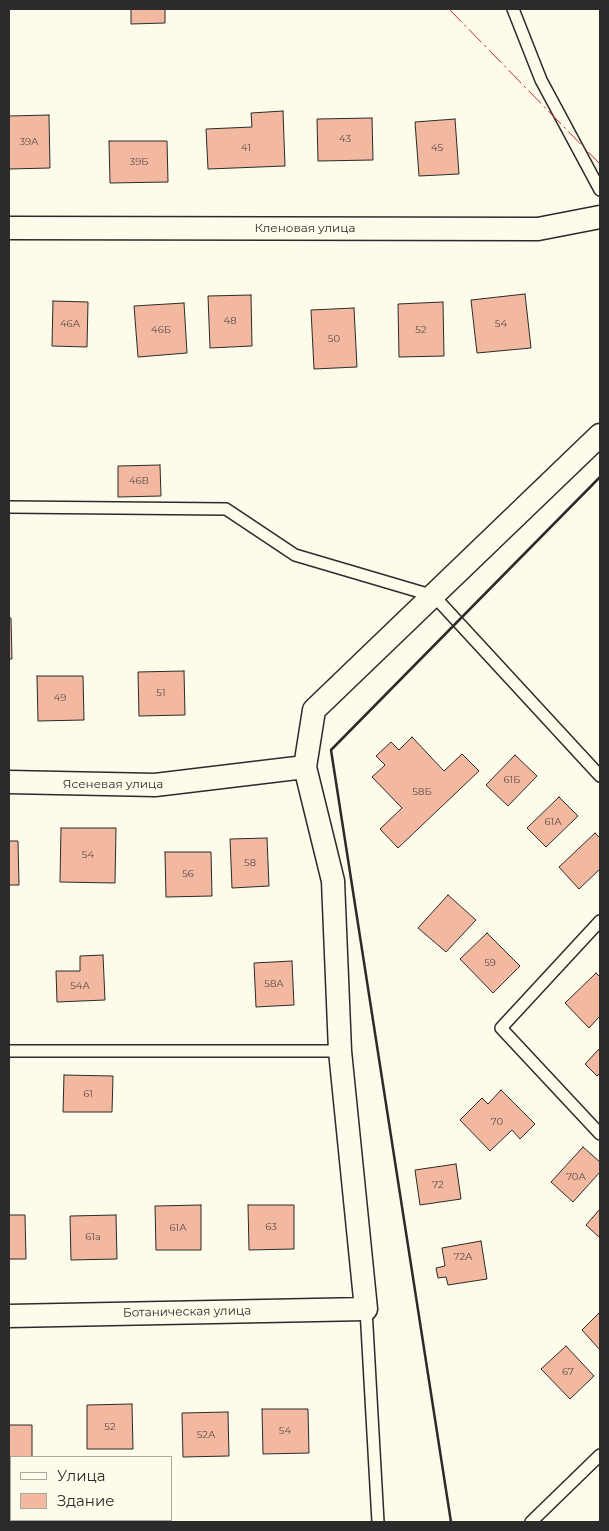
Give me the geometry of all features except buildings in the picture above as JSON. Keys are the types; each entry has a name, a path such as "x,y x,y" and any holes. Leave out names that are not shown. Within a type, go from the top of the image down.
{"street":[{"name":"Кленовая улица","path":"9,228 538,228 600,217"},
{"path":"366,1309 340,1051 333,881 305,767 314,710 600,435"},
{"name":"Ясеневая улица","path":"9,782 155,785 305,767"},
{"name":"Ботаническая улица","path":"9,1316 366,1309"}],"lane":[{"path":"513,9 541,80 600,190"},
{"path":"9,507 226,509 295,555 434,596 600,776"},
{"path":"600,921 500,1028 600,1134"},
{"path":"9,1050 340,1051"},
{"path":"366,1309 378,1522"},
{"path":"531,1522 600,1455"}],"wall":[{"path":"451,1522 331,750 600,477"}],"power":[{"path":"449,9 600,164"}]}
